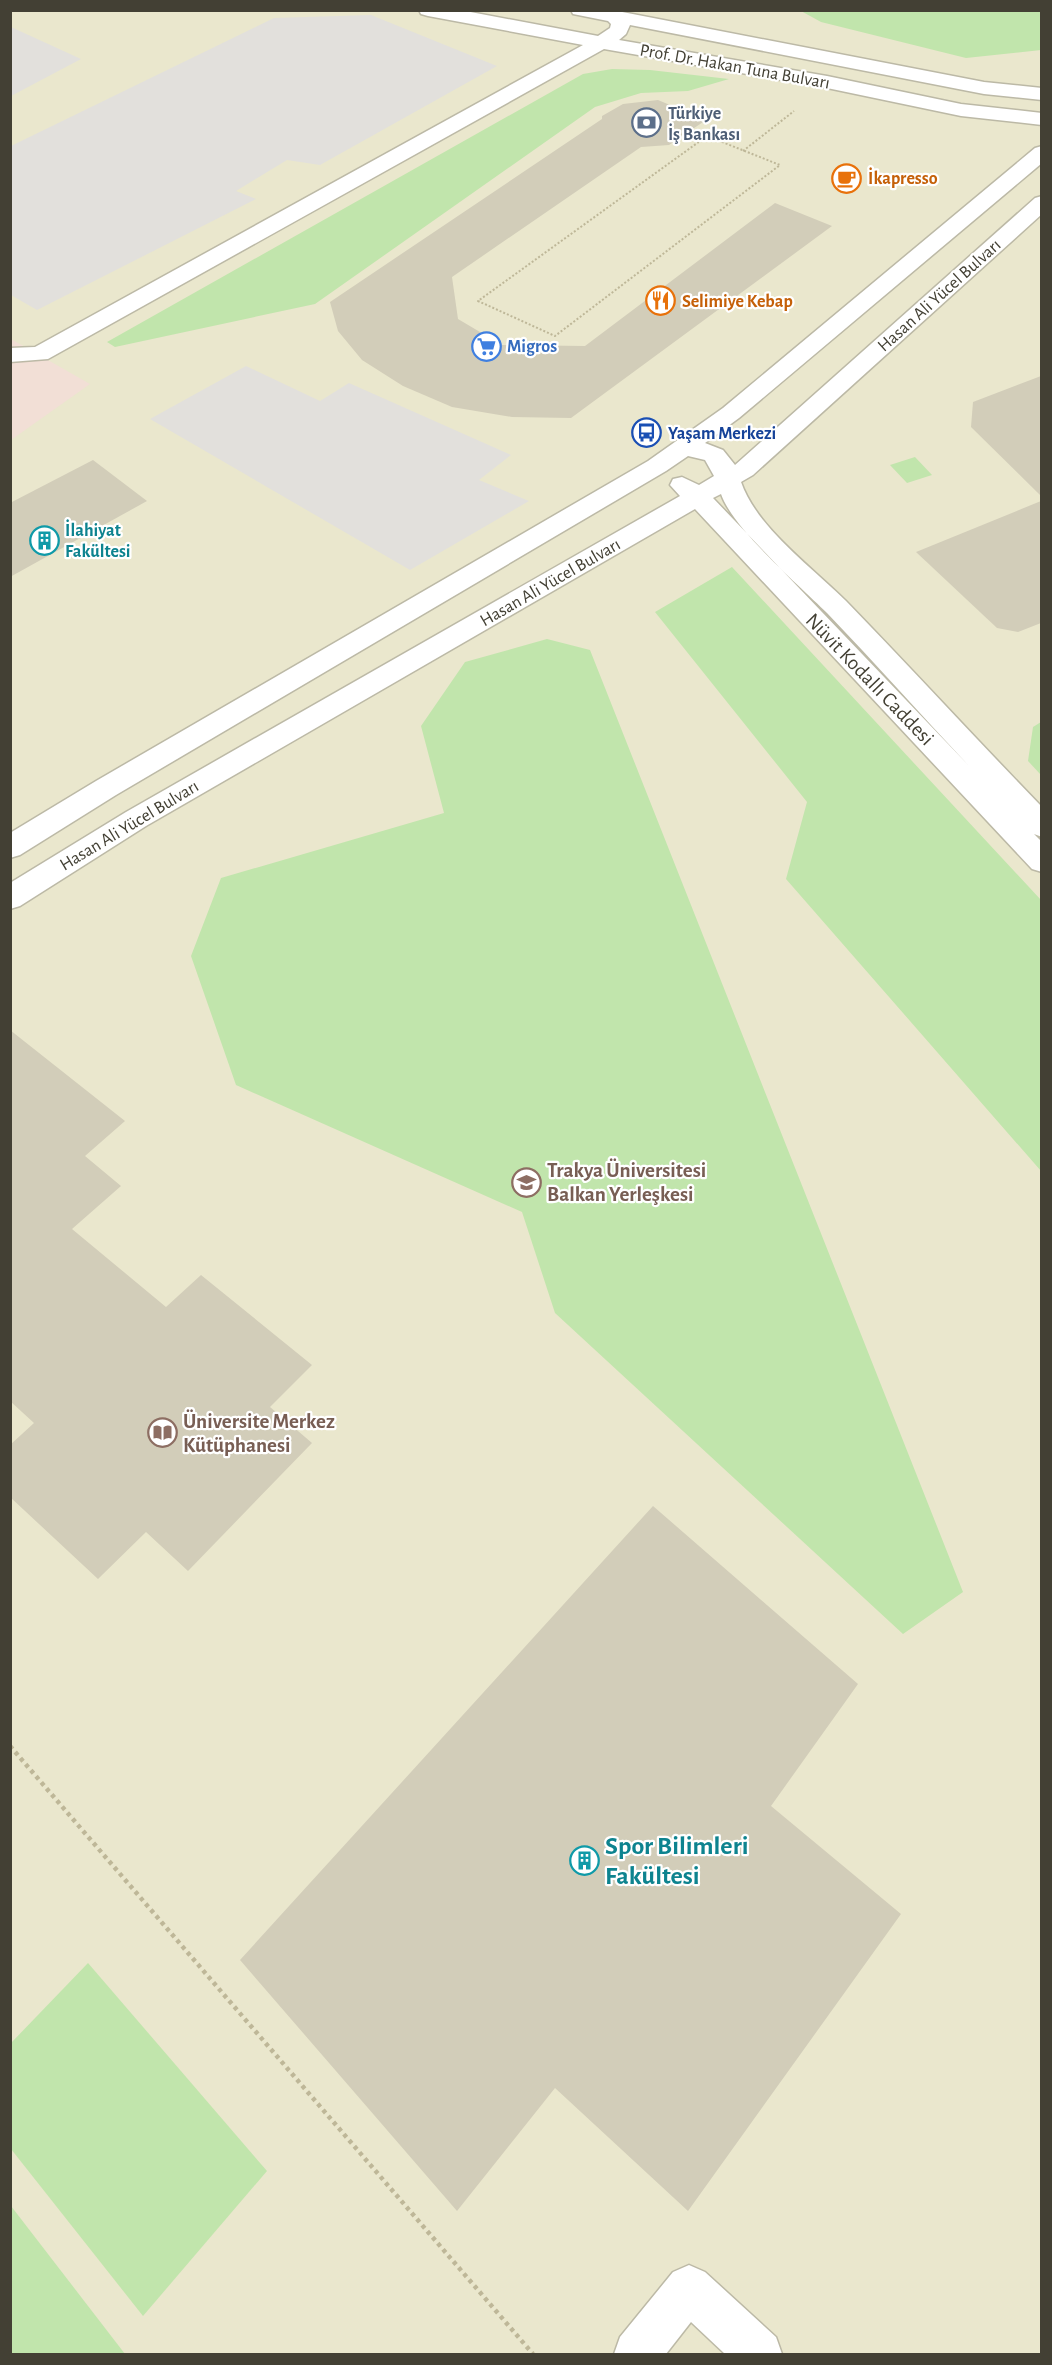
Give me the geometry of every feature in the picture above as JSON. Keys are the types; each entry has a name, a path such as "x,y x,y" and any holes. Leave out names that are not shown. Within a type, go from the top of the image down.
{"street":[{"name":"Prof. Dr. Hakan Tuna Bulvarı","path":"428,10 568,38 830,83 966,111 1011,118 1041,119"},
{"name":"Prof. Dr. Hakan Tuna Bulvarı","path":"585,11 984,88 1041,94"},
{"path":"568,38 566,32 574,17 585,11"},
{"path":"10,355 40,354 446,131 598,43 611,38 619,30 621,23 615,17"},
{"name":"Hasan Ali Yücel Bulvarı","path":"10,847 106,788 657,466 731,412 1041,152"},
{"name":"Hasan Ali Yücel Bulvarı","path":"10,898 136,819 744,471 1041,202"},
{"path":"681,448 698,448 714,455 723,466 735,500 759,531 837,608 1041,826"},
{"name":"Nüvit Kodallı Caddesi","path":"657,466 698,497 1041,861"},
{"path":"638,2355 689,2288 759,2355"}],"path":[{"path":"743,151 830,83"},
{"path":"706,136 743,151 780,165 555,336 478,301 706,136"},
{"path":"10,1746 533,2355"}],"shaded area":[{"name":"Trakya Üniversitesi Balkan Yerleşkesi","path":"11,11 1041,11 1041,2354 11,2354"},
{"path":"371,15 497,66 320,165 287,160 236,191 256,199 37,310 11,295 11,146 274,18"},
{"path":"11,27 81,59 11,96"},
{"path":"11,339 90,384 11,440"},
{"path":"246,366 320,401 349,383 511,455 479,480 529,501 410,570 150,419"}],"green space":[{"path":"801,11 1041,11 1041,50 966,58 821,22"},
{"path":"612,69 650,70 729,79 688,91 641,93 595,107 315,304 115,347 107,342 583,74"},
{"path":"915,457 932,475 907,483 890,465"},
{"path":"732,567 1041,900 1041,1171 786,879 807,802 655,612"},
{"path":"547,639 590,650 963,1592 903,1634 555,1313 522,1212 236,1085 191,956 221,878 444,813 421,726 465,662"},
{"path":"1041,722 1041,775 1028,761 1033,727"},
{"path":"88,1963 267,2171 143,2316 11,2149 11,2043"},
{"path":"11,2206 125,2354 11,2354"}],"building":[{"path":"658,100 706,120 669,145 641,147 452,277 458,319 502,345 585,346 775,203 832,226 571,418 512,417 452,407 403,386 362,360 338,331 330,302 602,119 602,116 623,104"},
{"path":"1041,376 1041,496 971,427 973,402"},
{"name":"İlahiyat Fakültesi","path":"93,460 147,501 10,577 10,503"},
{"path":"1041,501 1041,623 1018,632 997,628 916,552"},
{"name":"Üniversite Merkez Kütüphanesi","path":"10,1030 125,1121 85,1156 121,1186 72,1229 166,1307 201,1275 312,1365 270,1407 312,1443 188,1571 146,1532 98,1579 10,1497 10,1445 34,1423 10,1401"},
{"name":"Spor Bilimleri Fakültesi","path":"653,1506 858,1684 771,1806 901,1914 688,2211 555,2088 457,2211 240,1960"}],"place":[{"name":"Türkiye İş Bankası","path":"647,123"},
{"name":"İkapresso","path":"847,178"},
{"name":"Selimiye Kebap","path":"661,301"},
{"name":"Migros","path":"486,346"},
{"name":"Yaşam Merkezi","path":"647,433"},
{"name":"İlahiyat Fakültesi","path":"44,540"},
{"name":"Trakya Üniversitesi Balkan Yerleşkesi","path":"526,1182"},
{"name":"Üniversite Merkez Kütüphanesi","path":"162,1433"},
{"name":"Spor Bilimleri Fakültesi","path":"584,1860"}]}
